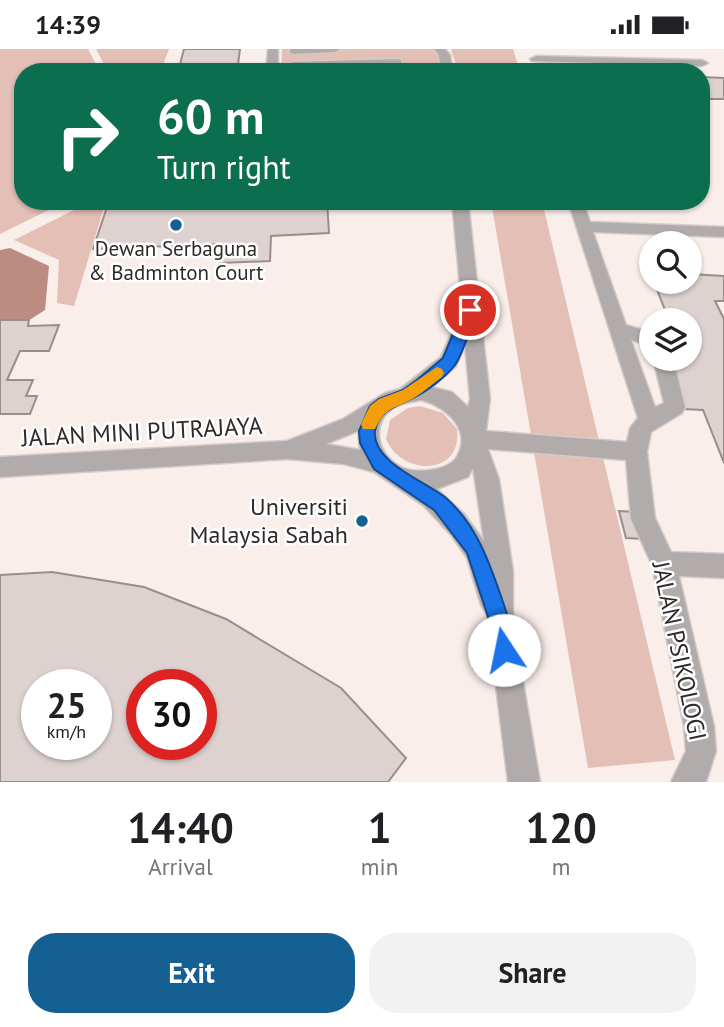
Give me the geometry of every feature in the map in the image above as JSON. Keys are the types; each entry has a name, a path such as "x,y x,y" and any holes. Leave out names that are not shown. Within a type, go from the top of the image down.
{"street":[{"path":"294,51 335,49"},
{"path":"590,49 597,60"},
{"path":"534,54 597,60 702,63"},
{"path":"362,63 397,62"},
{"path":"287,450 344,455 419,481 447,477 467,461 474,439 480,399 461,210"},
{"path":"578,210 649,420 675,407 666,371"},
{"path":"584,227 724,232"},
{"path":"408,394 449,361 470,310"},
{"path":"619,330 639,336"},
{"path":"287,450 351,425 396,397 408,394 434,396 458,408 466,417 488,479 500,571 500,623 523,782"},
{"path":"376,411 367,431 368,443 390,471 440,505 475,549 500,623"},
{"name":"JALAN PSIKOLOGI","path":"649,420 641,428 636,452 643,519 664,564 699,726 701,751 694,773 687,782"},
{"path":"474,439 636,452"},
{"name":"JALAN MINI PUTRAJAYA","path":"0,467 287,450"},
{"path":"664,564 724,566"}],"shaded area":[{"path":"0,49 88,49 95,63 14,63 14,210 49,210 0,234"},
{"path":"96,49 169,49 164,63 103,63"},
{"path":"282,49 435,49 441,63 281,63"},
{"path":"451,49 513,49 517,62 517,63 455,63"},
{"path":"74,210 103,210 74,306 57,303 59,260 14,240"},
{"path":"493,210 544,210 675,760 588,768"},
{"path":"10,248 49,266 45,310 31,319 0,320 0,250"},
{"path":"420,406 443,413 457,429 456,444 451,456 430,466 405,460 394,451 386,439 390,420 408,408"}],"building":[{"path":"184,49 240,49 238,63 180,63"},
{"path":"710,77 724,78 724,99 710,99"},
{"path":"106,210 328,210 329,233 271,236 270,261 220,263 222,244 93,249"},
{"path":"702,275 724,276 724,301 715,301 724,319 724,463 703,410 682,409 668,371 702,371 702,308 664,308 659,294 702,294"},
{"path":"0,320 29,320 28,326 59,325 49,351 20,351 7,380 33,380 26,396 37,396 30,414 0,414"},
{"path":"619,511 638,512 645,539 626,538"},
{"path":"52,572 144,587 226,619 341,688 406,758 388,782 0,782 0,575"}],"slow traffic":[{"path":"369,424 376,411 385,403 408,394 437,373"}],"place":[{"name":"Dewan Serbaguna & Badminton Court","path":"176,225"},
{"name":"Universiti Malaysia Sabah","path":"362,521"}],"route":[{"path":"470,310 449,361 424,384 385,403 376,411 367,431 368,443 380,464 440,505 475,549 500,623 504,650"}]}
